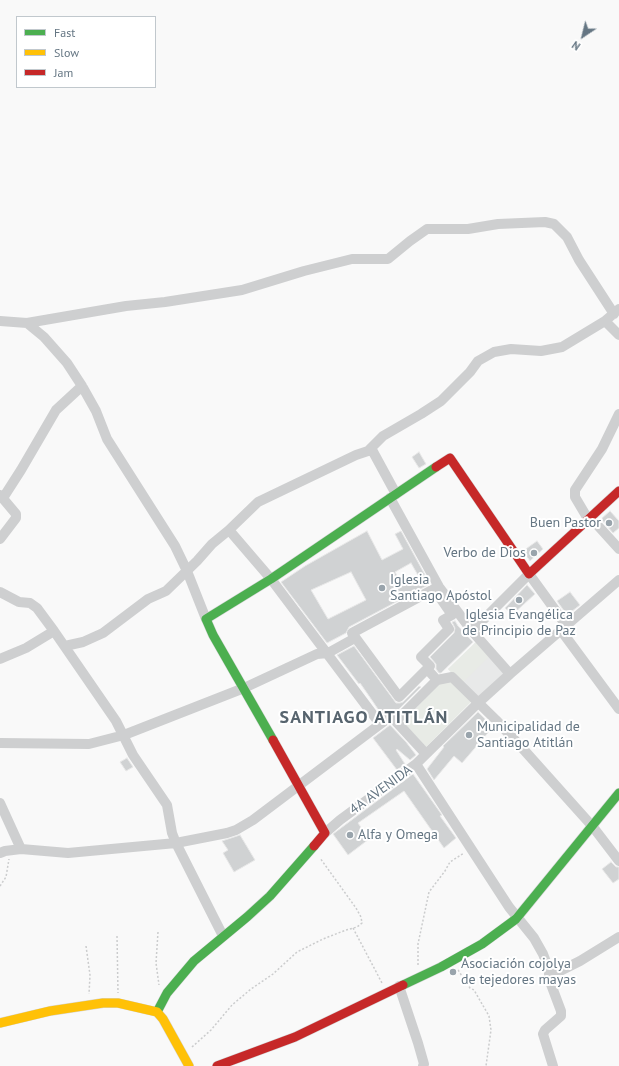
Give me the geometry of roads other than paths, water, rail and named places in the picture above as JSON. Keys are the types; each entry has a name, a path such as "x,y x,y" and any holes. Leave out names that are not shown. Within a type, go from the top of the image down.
{"main road":[{"path":"325,833 213,635 206,619 271,579 450,458 529,574 619,491"},
{"path":"217,1066 295,1037 421,976 482,944 518,917 619,794"},
{"name":"4A AVENIDA","path":"156,1012 167,993 194,961 270,896 325,833"},
{"path":"0,1022 50,1011 87,1005 118,1003 156,1012 163,1019 189,1066"}],"street":[{"path":"0,321 27,323 126,306 165,302 242,290 304,271 352,259 388,259 426,229 468,229 498,224 545,222 554,224 567,237 579,260 616,312 605,321 562,347 541,351 511,349 494,352 478,361 470,372 441,401 383,436 368,451 356,455 258,502 212,544 166,591 148,598 103,633 83,642 64,646"},
{"path":"605,321 619,335"},
{"path":"27,323 48,342 66,363 82,386 96,411 107,439 175,546 187,571 206,619"},
{"path":"0,538 16,518 16,514 1,497 21,470 56,410 82,386"},
{"path":"619,414 602,449 575,490 575,497 589,518 619,550"},
{"path":"371,448 393,496 439,587 472,631 510,674"},
{"path":"229,530 271,579 380,724"},
{"path":"472,631 529,574 619,709"},
{"name":"4A AVENIDA","path":"325,833 340,820 416,764 478,703 563,627 619,580"},
{"path":"434,590 452,615 443,620 449,629 421,657 430,666 427,669 399,696 352,632 434,590"},
{"path":"0,592 20,602 30,603 37,608 116,721 133,755 168,805 172,833 176,843 223,936"},
{"path":"0,659 26,648 54,631"},
{"path":"0,743 90,744 124,735 244,688 317,654 328,653 355,638"},
{"path":"427,669 437,680"},
{"path":"396,721 437,680 452,677 524,750 593,826 619,861"},
{"path":"0,853 16,850 68,853 176,843 236,830 253,820 391,716 426,754"},
{"path":"416,764 509,907 534,938 543,954 549,970 549,979 561,1011 561,1016 545,1030 543,1034 553,1066"},
{"path":"0,803 16,850"},
{"path":"549,970 562,970 580,961 619,937"},
{"path":"399,986 418,1043 423,1066"}],"place":[{"name":"Buen Pastor","path":"609,523"},
{"name":"Verbo de Dios","path":"534,553"},
{"name":"Iglesia Santiago Apóstol","path":"382,588"},
{"name":"Iglesia Evangélica de Principio de Paz","path":"519,600"},
{"name":"Municipalidad de Santiago Atitlán","path":"469,735"},
{"name":"Alfa y Omega","path":"350,835"},
{"name":"Asociación cojolya de tejedores mayas","path":"453,972"}],"district":[{"name":"SANTIAGO ATITLÁN","path":"364,718"}]}
